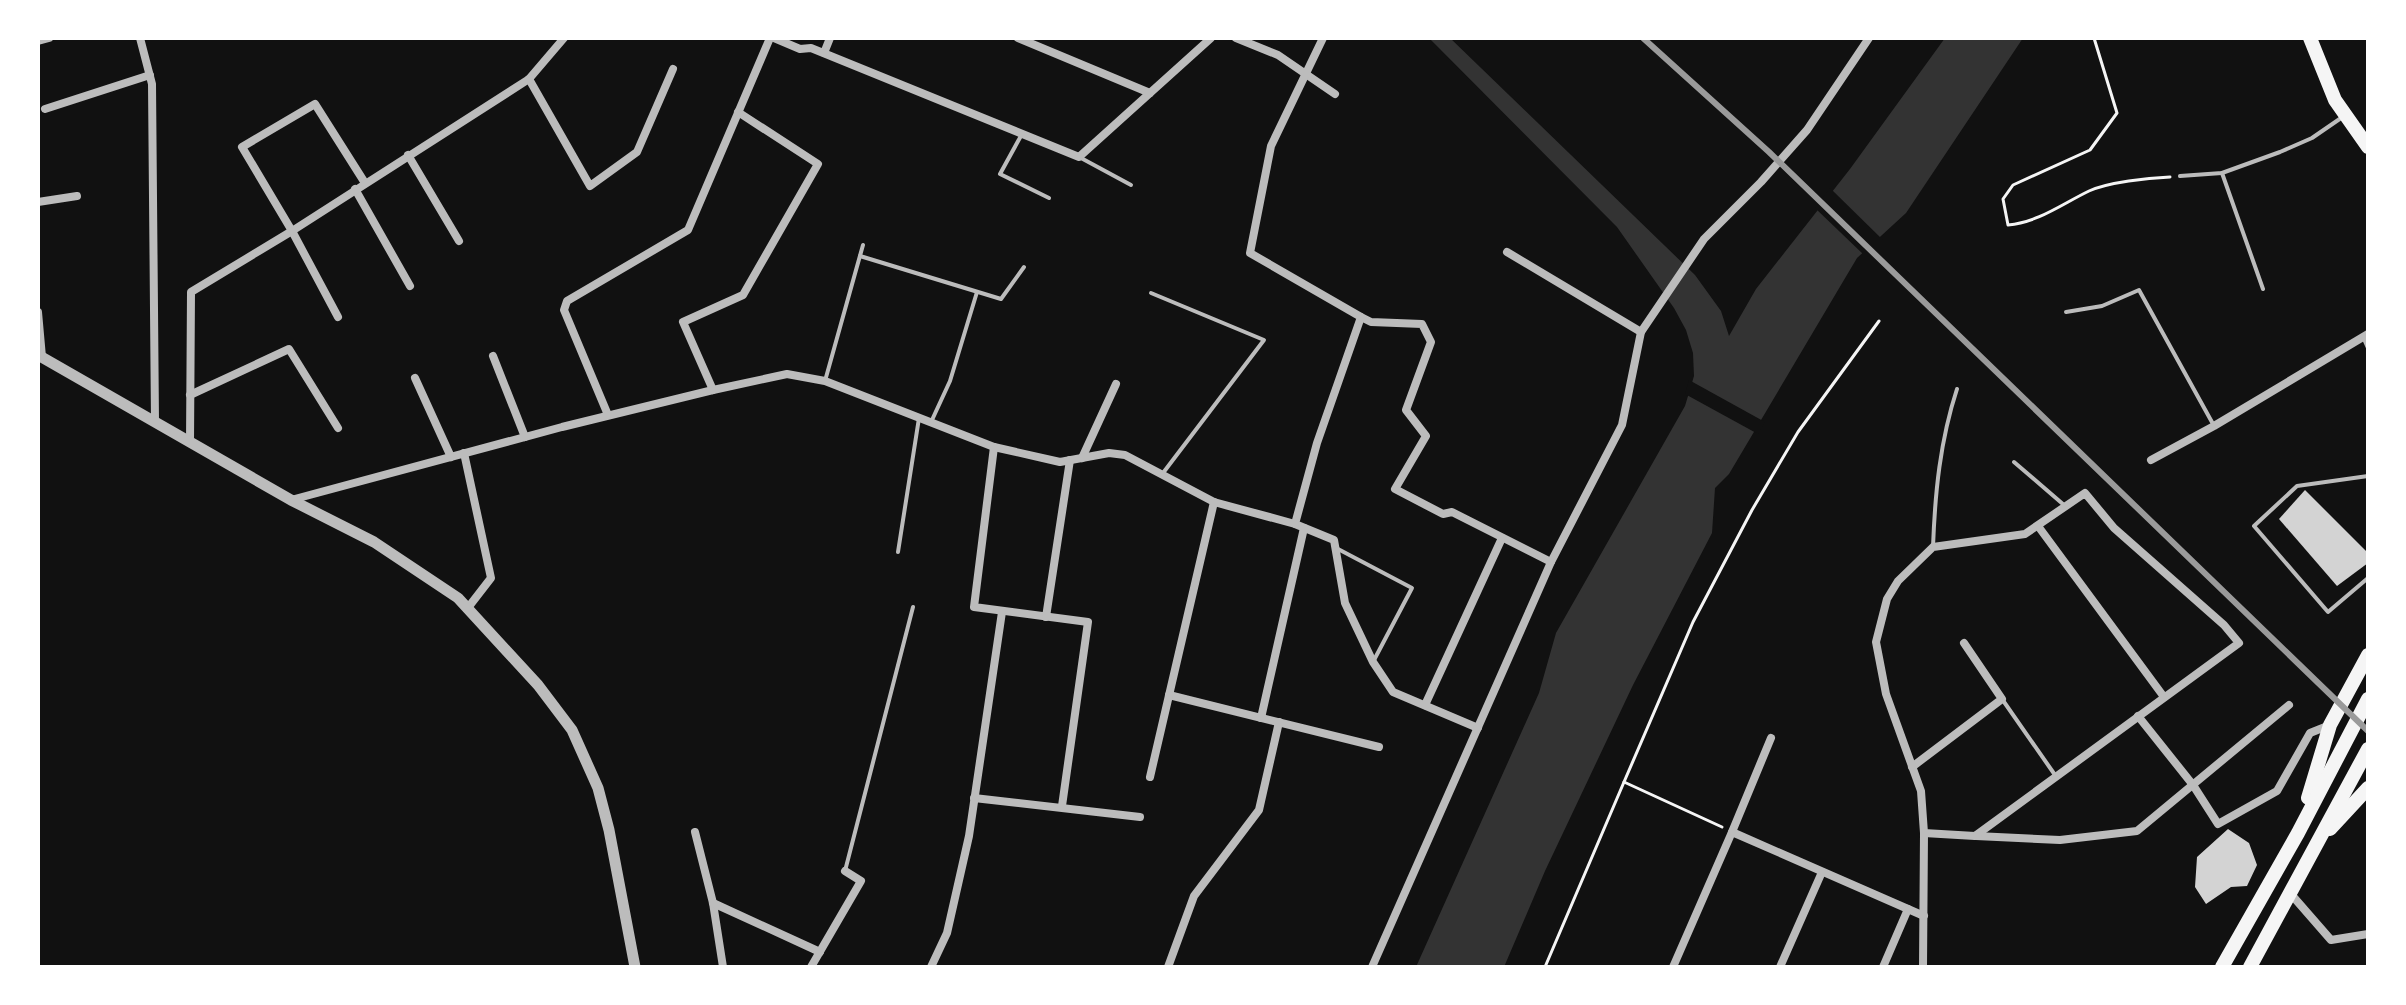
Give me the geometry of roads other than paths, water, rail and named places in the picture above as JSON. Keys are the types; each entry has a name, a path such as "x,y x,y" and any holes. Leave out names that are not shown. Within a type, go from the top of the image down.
{"highway":[{"path":"2310,38 2335,100 2368,147"},
{"path":"2298,833 2333,720 2368,655"},
{"path":"2222,967 2298,833 2368,699"},
{"path":"2250,967 2368,749"},
{"path":"2316,844 2368,788"}],"street":[{"path":"38,41 49,38"},
{"path":"140,38 152,84 155,422"},
{"path":"190,442 191,292 529,79 564,38"},
{"path":"608,415 564,310 567,301 688,230 772,38 800,49 811,48 824,53 1079,157 1211,38"},
{"path":"824,53 830,38"},
{"path":"1018,38 1150,93"},
{"path":"1236,38 1278,55 1335,94"},
{"path":"1323,38 1271,146 1250,253 1371,322 1422,324 1431,342 1406,410 1426,436 1395,489 1443,514 1452,512 1551,562"},
{"path":"1372,967 1551,562 1622,425 1641,332 1704,239 1807,130 1869,38"},
{"path":"529,79 590,186 637,152 673,69"},
{"path":"45,109 150,75"},
{"path":"338,317 242,147 315,104 365,183"},
{"path":"713,390 683,322 743,295 818,164 738,112"},
{"path":"408,155 459,241"},
{"path":"355,189 410,286"},
{"path":"38,202 77,196"},
{"path":"1507,252 1641,332"},
{"path":"38,312 40,356 291,500 374,542 458,598 538,685 572,730 598,788 635,967"},
{"path":"1295,524 1325,417 1361,317"},
{"path":"2151,460 2366,335"},
{"path":"190,395 289,349 338,428"},
{"path":"493,356 525,437"},
{"path":"291,500 713,390 787,374 825,381 994,447 1060,462 1109,453 1125,455 1214,502 1295,524 1334,540 1345,603 1373,662 1393,692 1478,728"},
{"path":"415,378 451,457"},
{"path":"1082,458 1116,384"},
{"path":"994,447 974,607 1088,622 1062,806"},
{"path":"464,453 491,578 467,609"},
{"path":"1046,617 1070,460"},
{"path":"1923,967 1924,833 1921,791 1879,669 1876,642 1887,599 1898,581 1933,547 2025,534 2085,493 2114,528 2224,625 2239,643 1975,836"},
{"path":"1150,777 1214,502"},
{"path":"2038,526 2164,697"},
{"path":"1261,718 1304,528"},
{"path":"1425,705 1502,538"},
{"path":"931,967 947,933 974,798 1002,612"},
{"path":"1912,767 2002,699 1964,643"},
{"path":"1169,695 1379,747"},
{"path":"1924,833 2060,840 2137,831 2289,705"},
{"path":"2138,716 2193,785 2218,824 2277,791 2310,733 2333,720"},
{"path":"1168,967 1194,896 1259,810 1279,722"},
{"path":"1673,967 1771,738"},
{"path":"974,798 1140,817"},
{"path":"695,832 713,903 723,967"},
{"path":"1732,832 1924,916"},
{"path":"811,967 861,881 845,871"},
{"path":"1780,967 1822,872"},
{"path":"2290,893 2331,940 2368,934"},
{"path":"713,903 820,952"},
{"path":"1883,967 1908,909"}],"lane":[{"path":"2180,176 2222,173 2312,138 2345,115"},
{"path":"1022,134 1000,174 1049,198"},
{"path":"1079,157 1131,185"},
{"path":"2222,173 2263,289"},
{"path":"825,381 863,245"},
{"path":"860,256 1001,299 1024,267"},
{"path":"2066,312 2102,306 2139,290 2214,426"},
{"path":"931,423 950,381 977,292"},
{"path":"1151,293 1264,340 1162,475"},
{"path":"2366,335 2368,348"},
{"path":"1933,547 1935,495 1945,425 1957,389"},
{"path":"898,552 919,418"},
{"path":"2014,462 2066,507"},
{"path":"2368,476 2297,486 2254,526 2328,612 2368,578"},
{"path":"1336,548 1412,588 1373,662"},
{"path":"845,871 913,607"},
{"path":"2002,699 2055,775"}],"railway":[{"path":"1643,38 1769,152 2368,731"}]}
